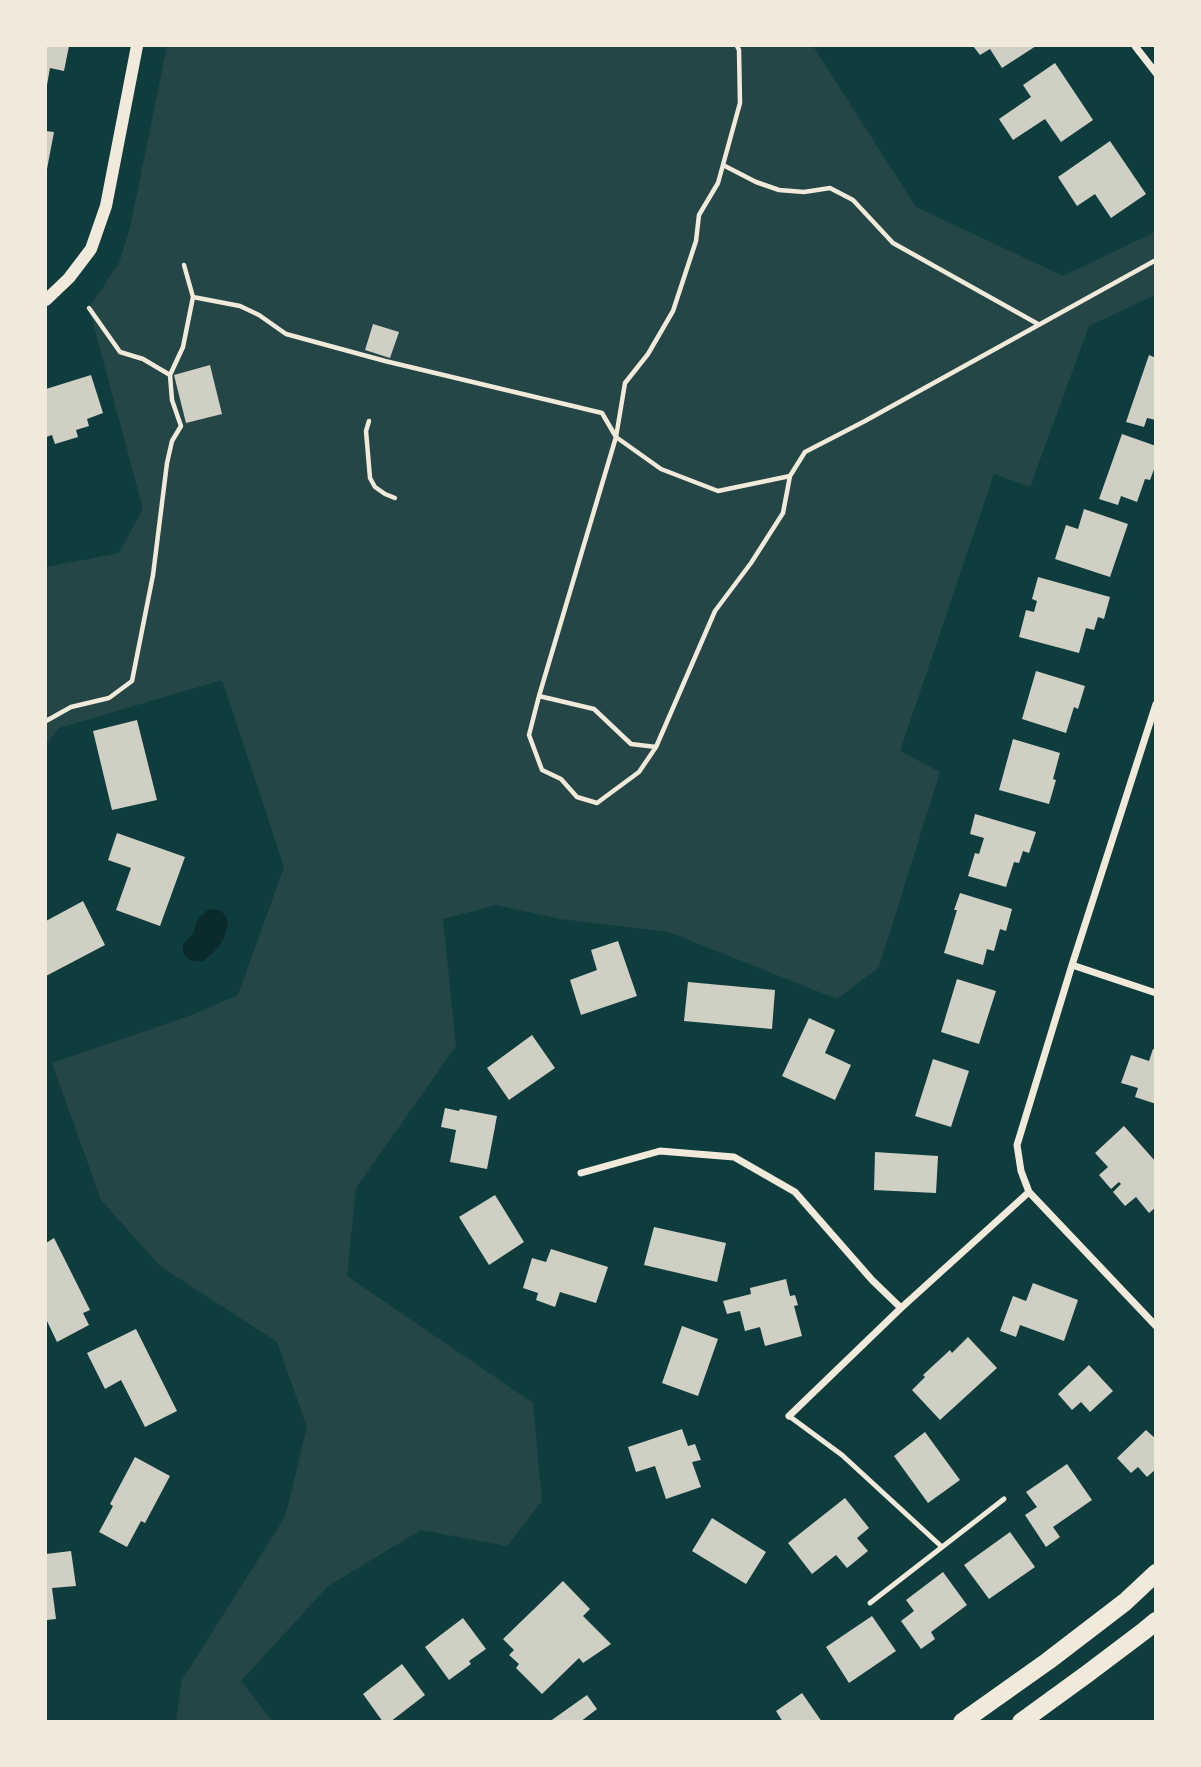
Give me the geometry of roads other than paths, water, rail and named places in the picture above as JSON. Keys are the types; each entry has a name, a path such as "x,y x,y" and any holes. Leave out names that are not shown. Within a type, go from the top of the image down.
{"main road":[{"path":"962,1721 1048,1661 1125,1601 1156,1573"},
{"path":"1021,1721 1156,1620"}],"street":[{"path":"46,300 69,278 91,248 106,206 137,46"},
{"path":"1135,46 1156,73"},
{"path":"1156,704 1017,1145 1021,1171 1029,1192 1156,1326"},
{"path":"1072,965 1156,993"},
{"path":"581,1172 660,1151 734,1157 795,1192 872,1280 901,1308"},
{"path":"789,1416 901,1308 1029,1192"}],"lane":[{"path":"789,1416 842,1455 942,1547"},
{"path":"870,1603 1003,1499"}]}
